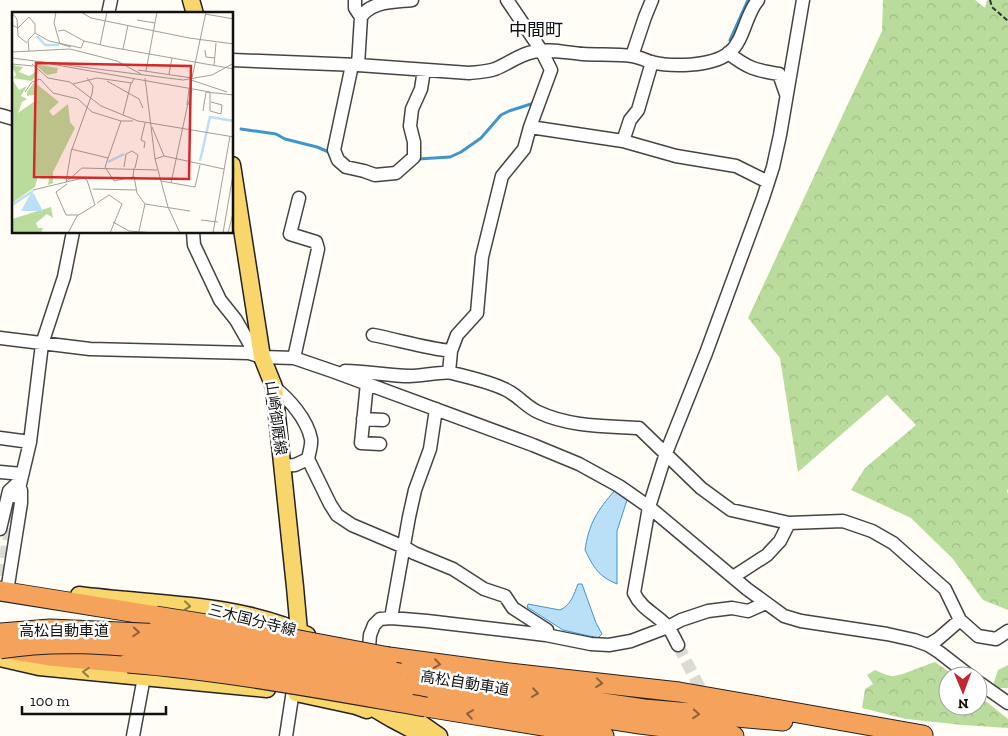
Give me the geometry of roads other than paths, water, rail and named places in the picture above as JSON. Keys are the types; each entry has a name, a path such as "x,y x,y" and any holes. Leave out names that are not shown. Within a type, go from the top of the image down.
{"highway":[{"path":"3,587 389,657 508,673 679,692 927,736"},
{"name":"高松自動車道","path":"0,633 50,628 166,634 640,724 734,736"},
{"name":"高松自動車道","path":"0,647 50,643 131,646 644,709 927,736"},
{"path":"0,647 48,656 190,668 259,678 604,736"}],"main road":[{"name":"山崎御厩線","path":"234,179 259,356 274,387 299,631 296,672"},
{"name":"三木国分寺線","path":"3,587 207,608 268,621 299,631 348,655 416,720 439,736"},
{"path":"0,633 19,641 52,647 296,672 321,678 341,688 392,720"},
{"path":"0,658 39,667 231,684 293,692 356,706 392,720 424,736"}],"street":[{"path":"355,0 356,8 361,16"},
{"path":"412,0 377,5 365,10 361,16 355,65 336,155 346,167 364,170 375,175 396,172 414,157 414,142 410,126 412,109 421,89 424,70"},
{"path":"449,372 451,351 457,335 477,312 482,257 502,176 524,149 551,70 541,50 507,0"},
{"path":"632,56 652,0"},
{"path":"234,60 483,72 494,69 530,52 541,50 632,56 667,64 695,64 713,60 728,53 736,44 753,6 758,0"},
{"path":"678,645 668,627 643,607 634,593 648,507 666,453 706,352 768,182 780,135 803,0"},
{"path":"728,53 745,66 779,74 787,95"},
{"path":"623,141 630,120 638,110 652,62"},
{"path":"530,127 623,141 676,156 736,166 768,182"},
{"path":"294,358 318,249 316,242 290,234 299,198"},
{"path":"17,497 30,442 42,344 64,277 73,234"},
{"path":"193,234 194,245 220,300 236,320 259,356"},
{"path":"373,335 428,348 451,351"},
{"path":"0,338 90,349 224,352 294,358 335,372 533,445 579,464 618,486 648,507 784,616 801,622 887,634 928,645 956,666"},
{"path":"335,372 356,371 411,376 430,376 449,372 510,392 523,403 539,412 567,422 590,426 639,428 701,488 732,510 789,523 844,521 872,531 893,543 945,589 960,620 978,636 996,639 1008,631"},
{"path":"367,383 361,443 380,444"},
{"path":"274,387 287,398 306,425 311,440 308,459 330,504 338,515 352,525 404,547 414,554 453,569 484,589 505,596 513,608 547,630 546,635"},
{"path":"391,618 415,490 430,449 436,409"},
{"path":"363,419 383,420"},
{"path":"0,438 30,442"},
{"path":"282,466 295,465 308,459"},
{"path":"0,472 21,477"},
{"path":"0,528 9,492 21,477"},
{"path":"3,587 21,503 21,477"},
{"path":"733,577 768,555 780,541 789,523"},
{"path":"367,673 370,635 374,625 380,619 391,618 546,635 591,644 609,645 631,640 708,611 732,608 748,611 766,603"},
{"path":"928,645 938,640 960,620"},
{"path":"286,736 296,672"},
{"path":"132,736 144,677"},
{"path":"988,689 1008,703"}],"water":[{"path":"615,490 627,500 617,531 617,584 605,578 597,571 585,550 589,532 595,518 603,504"},
{"path":"578,584 582,584 602,634 598,638 563,630 527,607 528,604 560,610 569,602"}],"waterway":[{"path":"730,40 748,0"},
{"path":"418,159 450,157 461,152 481,138 501,115 531,104"},
{"path":"241,129 276,134 285,139 317,147 331,153"}],"tunnel":[{"path":"0,594 5,556 15,507"},
{"path":"678,645 706,700"}],"district":[{"name":"中間町","path":"536,30"}]}
